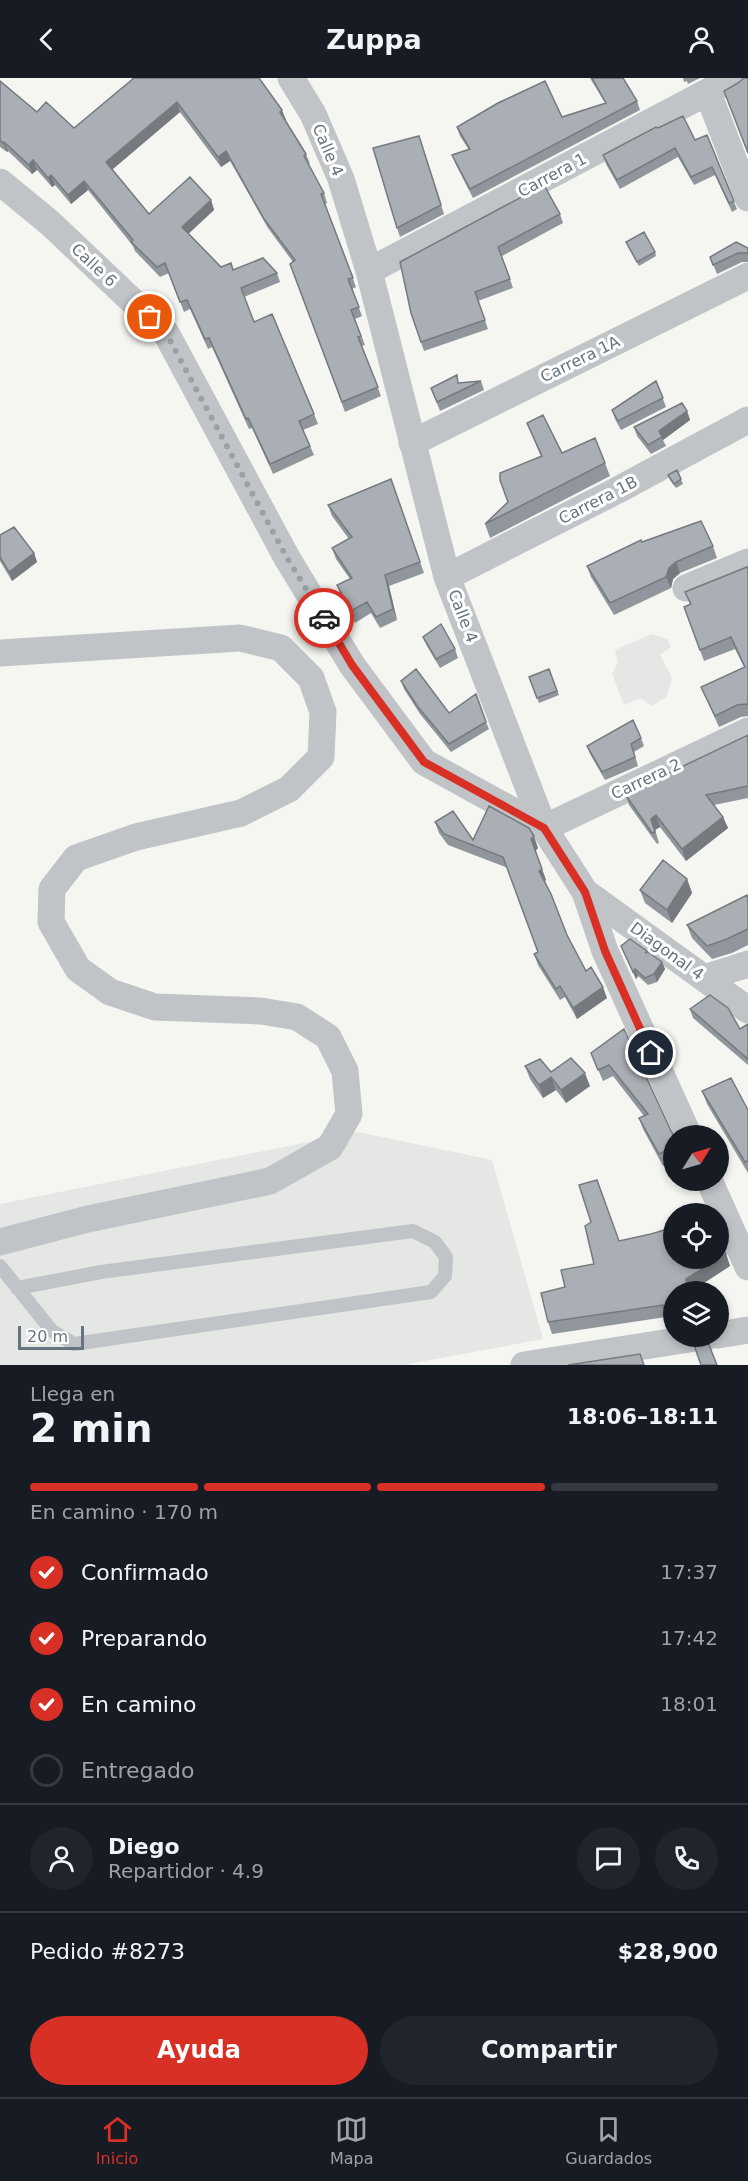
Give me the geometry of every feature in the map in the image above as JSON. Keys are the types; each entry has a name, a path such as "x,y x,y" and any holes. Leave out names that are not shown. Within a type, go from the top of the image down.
{"street":[{"name":"Calle 4","path":"291,78 313,114 341,179 369,271 447,577 544,828 585,892 605,951 684,1125"},
{"name":"Carrera 1","path":"369,271 734,78"},
{"path":"708,93 748,198"},
{"name":"Calle 6","path":"0,182 50,223 166,333 287,558 352,665 424,762 544,828"},
{"name":"Carrera 1A","path":"412,442 748,276"},
{"name":"Carrera 1B","path":"447,577 616,492 748,420"},
{"path":"686,588 748,562"},
{"path":"0,653 240,638 281,648 311,678 323,712 321,757 289,789 241,813 136,837 76,858 52,889 51,922 78,969 110,992 155,1007 261,1011 297,1017 328,1037 345,1071 349,1114 330,1147 270,1181 88,1220 0,1242"},
{"name":"Carrera 2","path":"544,828 748,731"},
{"name":"Diagonal 4","path":"585,892 748,1010"},
{"path":"704,978 748,964"},
{"path":"714,1191 748,1267"},
{"path":"729,1333 748,1330"},
{"path":"524,1365 663,1343"}],"lane":[{"path":"0,1266 17,1288 52,1331 74,1344 431,1292 445,1276 446,1257 435,1242 413,1231 101,1272 17,1288"}],"shaded area":[{"path":"652,634 667,639 671,647 660,655 672,678 667,696 652,706 640,698 624,705 612,674 618,662 615,650"},
{"path":"358,1132 492,1160 543,1339 403,1365 0,1365 0,1204"}],"building":[{"path":"134,78 259,78 282,110 280,112 306,154 304,156 324,193 321,194 353,278 348,279 359,307 351,310 361,336 358,337 378,387 342,402 290,264 295,260 264,219 226,151 218,157 177,102 106,162 149,214 190,177 211,200 182,227 221,267 231,263 233,270 263,258 277,273 241,288 254,322 272,314 314,414 299,421 310,446 270,464 248,418 246,419 209,338 205,339 187,300 180,302 165,263 157,267 131,242 133,240 84,181 68,195 51,175 48,178 33,160 29,165 0,140 0,81 37,112 46,102 74,128"},
{"path":"592,78 623,78 637,101 470,189 452,155 470,149 457,127 498,103 545,81 562,117 606,103"},
{"path":"744,78 748,78 748,153 724,91"},
{"path":"683,116 695,140 707,135 734,201 729,203 712,167 691,177 675,148 617,180 603,155 656,127"},
{"path":"419,136 441,205 397,228 373,148"},
{"path":"544,185 560,214 498,247 510,279 475,292 485,320 421,342 411,313 400,262"},
{"path":"644,232 655,252 637,262 626,242"},
{"path":"736,242 748,248 748,253 738,253 713,265 710,257"},
{"path":"457,375 458,383 481,381 437,402 431,388"},
{"path":"656,381 663,398 618,421 612,410"},
{"path":"682,403 687,411 659,431 662,437 648,445 634,427"},
{"path":"543,415 562,453 595,438 605,463 485,524 508,502 500,480 500,473 542,456 527,423"},
{"path":"677,470 681,479 674,484 668,475"},
{"path":"391,479 420,562 385,575 393,609 376,617 367,602 351,611 337,585 352,578 332,548 352,537 328,505"},
{"path":"701,521 713,546 676,562 669,568 666,577 610,603 587,566 641,540 642,542"},
{"path":"14,527 34,553 9,572 0,557 0,535"},
{"path":"747,567 748,705 737,705 715,716 701,687 745,667 731,637 700,650 684,607 691,604 685,592"},
{"path":"441,624 455,649 436,659 423,637"},
{"path":"416,669 449,713 476,694 486,722 449,744 418,707 401,681"},
{"path":"549,669 557,691 537,698 529,677"},
{"path":"633,720 641,738 631,744 635,757 602,772 587,746"},
{"path":"748,735 748,786 706,795 723,817 682,849 656,815 651,819 655,832 652,833 625,794"},
{"path":"489,806 529,828 534,836 531,839 542,869 539,871 567,935 586,971 591,967 603,987 573,1008 560,986 556,989 534,954 538,952 503,857 444,834 435,822 453,811 473,840"},
{"path":"663,860 687,879 667,910 640,890"},
{"path":"747,895 748,929 707,946 687,925"},
{"path":"630,939 647,951 645,953 648,952 662,962 654,974 645,978 635,969 633,972 621,946"},
{"path":"710,995 728,1008 740,1029 748,1024 748,1059 690,1009"},
{"path":"624,1029 668,1125 663,1125 663,1152 659,1154 639,1118 648,1114 609,1065 598,1070 591,1053"},
{"path":"571,1058 585,1073 561,1090 551,1077 539,1085 525,1066 540,1059 551,1072"},
{"path":"731,1078 748,1110 748,1161 745,1162 729,1136 729,1125 723,1125 702,1091"},
{"path":"597,1180 619,1241 663,1230 663,1269 702,1269 686,1281 663,1281 663,1305 548,1322 541,1293 565,1287 561,1270 594,1264 585,1226 591,1222 579,1185"},
{"path":"695,1347 710,1347 717,1365 701,1365"},
{"path":"640,1354 644,1365 568,1365"}],"way so far":[{"path":"150,317 166,333 287,558 324,618"}],"route":[{"path":"324,618 352,665 424,762 544,828 585,892 605,951 651,1053"}]}
